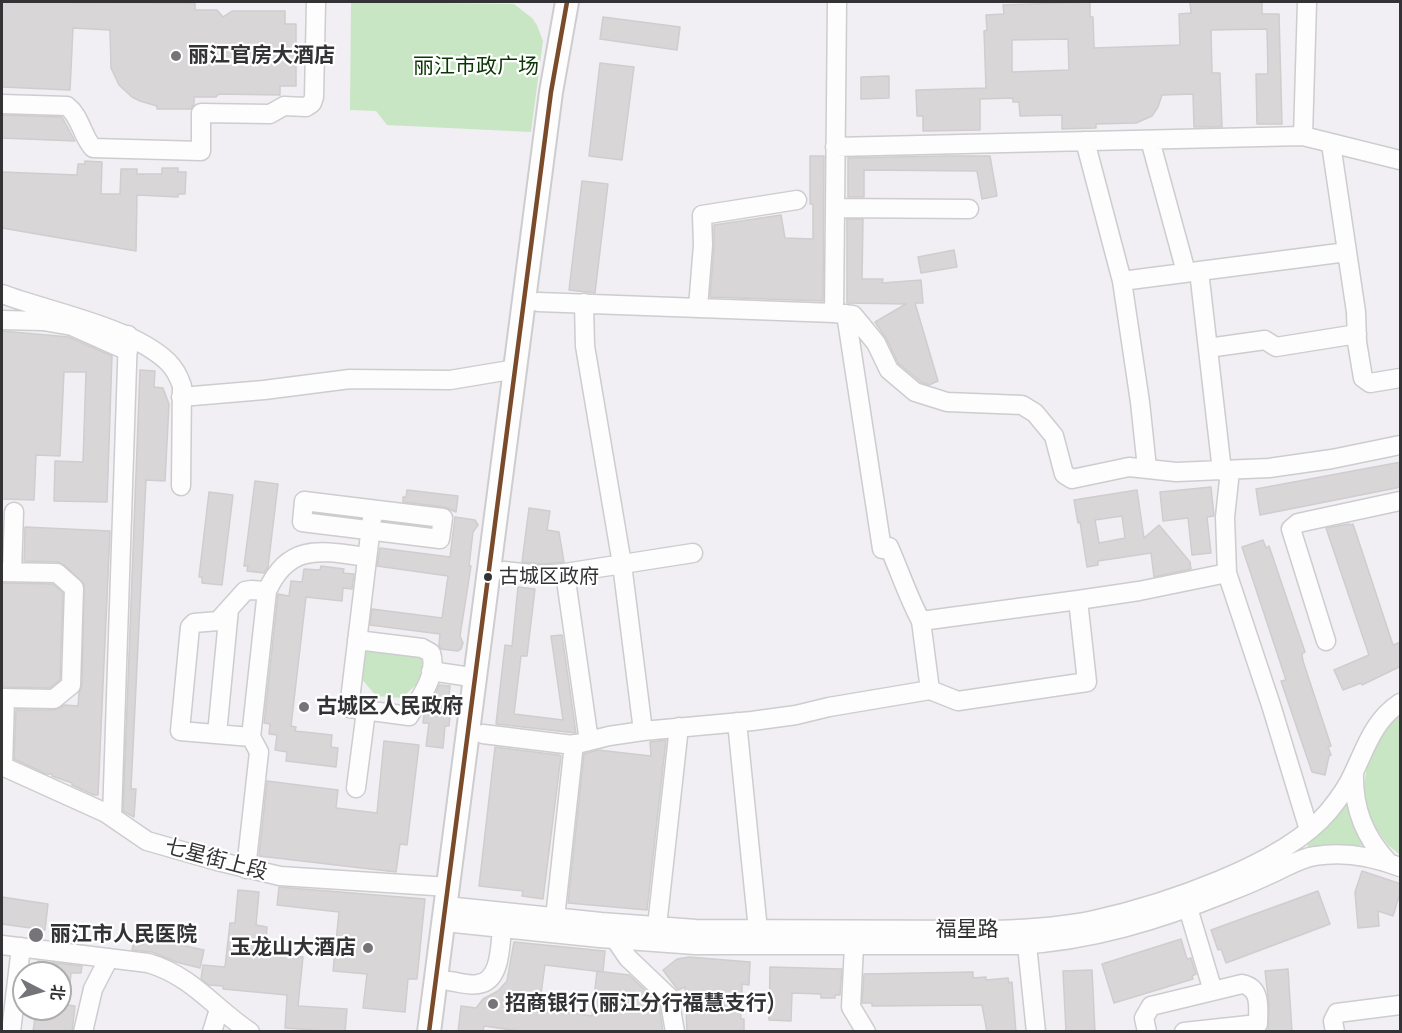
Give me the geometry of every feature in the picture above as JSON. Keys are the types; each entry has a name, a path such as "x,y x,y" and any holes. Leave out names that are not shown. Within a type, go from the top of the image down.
{"main road":[{"path":"443,1032 449,981 451,909 477,678 551,92 567,2"},
{"path":"429,1032 483,734 564,94 580,2"}],"street":[{"path":"2,104 67,106 78,117 84,135 93,148 201,151 201,113 270,114 284,106 306,106 312,103 316,2"},
{"path":"837,2 835,208 840,314 882,549 889,547 909,598 921,621 930,690"},
{"path":"1303,136 1307,2"},
{"path":"835,147 1303,136 1401,160"},
{"path":"1150,140 1192,271 1208,348 1226,471 1227,573 1310,830"},
{"path":"1085,141 1122,280 1147,468"},
{"path":"1331,144 1363,378 1370,383 1401,378"},
{"path":"698,307 703,245 702,215 797,200"},
{"path":"835,208 969,209"},
{"path":"1122,280 1347,252"},
{"path":"2,294 128,343 168,362 180,380 181,486"},
{"path":"538,302 853,315 876,344 889,370 915,392 947,402 1022,405 1035,413 1054,435 1064,474 1075,479 1118,468 1147,468 1176,472 1226,471 1300,464 1401,445"},
{"path":"584,303 585,346 622,564 644,731"},
{"path":"2,320 43,321 72,326 128,343"},
{"path":"1208,348 1265,340 1276,346 1357,334"},
{"path":"112,817 128,343"},
{"path":"181,397 350,380 450,380 516,369"},
{"path":"304,501 443,518 440,539 370,530 302,522 304,501"},
{"path":"1326,641 1291,529 1298,523 1401,501"},
{"path":"357,640 426,649 432,656 429,682 409,716 349,708 357,640 367,557 370,530 373,510"},
{"path":"2,766 4,698 54,699 70,685 74,588 57,573 7,572 14,512"},
{"path":"246,868 259,752 251,736 267,591 278,572 303,553 326,551 367,557"},
{"path":"504,572 541,575 566,573 693,553"},
{"path":"555,918 581,742 566,573"},
{"path":"921,621 1139,591 1227,573"},
{"path":"251,736 180,731 190,625 216,622 245,591 267,591"},
{"path":"483,734 581,742 644,731 796,715 829,707 930,690 958,701 1088,682 1078,600"},
{"path":"217,734 229,609"},
{"path":"431,671 477,678"},
{"name":"福星路","path":"451,909 696,929 1017,929 1095,920 1167,898 1238,871 1274,855 1310,830 1338,800 1354,773 1373,730 1387,713 1401,703"},
{"path":"356,788 366,711"},
{"path":"737,722 758,930"},
{"path":"657,926 679,727"},
{"name":"七星街上段","path":"2,766 112,817 147,841 280,876 321,880 451,909"},
{"path":"1354,773 1355,799 1363,826 1369,839 1394,865"},
{"name":"福星路","path":"451,909 502,928 695,945 1027,945 1098,935 1188,908 1244,886 1303,858 1331,854 1348,855 1394,865"},
{"path":"1188,908 1213,991"},
{"path":"449,981 476,985 489,978 497,966 502,928"},
{"path":"615,939 628,958 669,997 675,1032"},
{"path":"2,945 148,963 174,972 193,984 219,1009 250,1032"},
{"path":"1027,945 1036,1032"},
{"path":"854,946 851,1007 866,1032"},
{"path":"11,1032 21,947"},
{"path":"83,1032 93,989 108,958"},
{"path":"1147,1032 1144,1018 1151,1006 1242,984 1252,987 1257,995 1258,1024 1184,1032"},
{"path":"1335,1032 1333,1021 1337,1013 1401,1005"},
{"path":"212,1032 219,1009"}],"green space":[{"name":"丽江市政广场","path":"351,2 514,4 532,18 543,41 531,132 387,125 376,111 350,110"},
{"path":"364,651 420,655 423,658 419,682 402,698 376,696 360,677"},
{"path":"1400,712 1400,855 1388,845 1375,827 1367,807 1364,785 1369,752"},
{"path":"1347,803 1351,805 1367,845 1310,849 1308,844"}],"building":[{"path":"2,2 195,3 195,10 217,10 223,17 232,11 285,11 285,24 296,24 296,86 280,86 280,95 219,94 216,97 194,97 191,109 157,109 157,106 132,97 119,85 111,68 110,30 73,28 70,90 2,87"},
{"path":"1090,2 1094,48 1180,45 1179,14 1191,13 1190,2 1262,2 1262,14 1279,14 1282,124 1257,124 1256,74 1268,74 1267,29 1211,30 1212,73 1220,73 1222,127 1194,127 1193,94 1162,95 1152,116 1136,123 1096,124 1096,128 1062,129 1062,115 1020,116 1019,102 1013,102 1013,98 980,99 980,130 923,131 923,116 917,116 916,90 986,88 984,31 987,30 986,15 1004,14 1003,5","holes":["1068,39 1069,70 1012,72 1012,40"]},
{"path":"603,17 680,27 677,50 600,39"},
{"path":"600,63 634,67 622,160 589,156"},
{"path":"889,76 889,98 861,99 861,77"},
{"path":"2,115 62,117 75,141 2,138"},
{"path":"810,156 824,156 823,301 710,297 714,225 781,215 785,238 813,239"},
{"path":"990,156 997,196 982,199 977,171 864,170 864,197 848,197 848,158"},
{"path":"85,161 102,162 101,194 120,194 121,169 137,169 137,174 162,174 162,168 178,168 178,172 186,172 185,194 178,194 178,197 137,195 136,251 2,228 2,172 77,175 78,164 85,164"},
{"path":"582,181 608,184 595,293 569,290"},
{"path":"847,219 863,219 862,279 883,279 882,283 921,280 923,303 915,303 938,381 929,385 921,382 898,363 875,322 906,304 847,303"},
{"path":"954,250 957,267 921,273 918,257"},
{"path":"2,331 69,337 112,356 107,502 54,501 55,461 83,462 86,372 64,372 60,456 36,455 34,500 2,499"},
{"path":"140,370 155,371 154,387 163,388 169,404 165,481 146,480 131,789 136,789 134,817 123,811"},
{"path":"1401,462 1401,487 1260,515 1256,489"},
{"path":"255,481 278,484 268,567 264,573 247,571 248,566 244,566"},
{"path":"1211,487 1214,516 1207,517 1211,553 1192,555 1188,518 1163,521 1160,492"},
{"path":"407,490 458,496 456,512 444,507 403,502"},
{"path":"1137,490 1144,538 1159,525 1190,562 1191,569 1154,577 1151,553 1098,561 1098,565 1087,567 1074,500","holes":["1122,516 1125,538 1099,543 1095,520"]},
{"path":"209,492 233,495 222,585 202,583 202,577 199,577"},
{"path":"529,508 550,511 547,530 559,532 564,562 541,564 522,562"},
{"path":"455,517 475,520 478,525 473,532 469,566 471,566 460,636 463,643 461,649 458,651 441,649 440,634 370,625 372,609 442,618 448,576 377,566 380,548 450,557"},
{"path":"1353,524 1393,645 1401,642 1401,666 1362,685 1361,683 1343,690 1334,670 1369,655 1326,528"},
{"path":"25,527 110,531 98,795 14,759 16,710 54,710 65,705 78,706 82,685 84,584 58,562 24,561"},
{"path":"1263,540 1266,548 1269,546 1305,652 1302,654 1303,661 1331,746 1328,747 1331,755 1325,775 1312,772 1281,681 1286,680 1242,547"},
{"path":"321,566 344,569 343,573 354,574 352,589 343,588 342,601 306,597 291,726 296,727 295,731 332,735 331,747 338,748 336,767 286,761 287,752 275,750 277,735 269,734 270,724 264,723 278,594 289,596 291,581 302,582 304,569 320,570"},
{"path":"2,583 53,584 63,593 60,680 50,688 2,687"},
{"path":"518,587 535,589 527,656 521,656 514,714 563,720 551,636 562,635 576,733 496,724 505,645 512,646"},
{"path":"439,685 450,686 449,726 445,726 443,748 426,746 429,723 423,723 424,714 432,704"},
{"path":"666,740 647,910 568,903 584,754 598,750 651,756 650,742"},
{"path":"384,741 419,745 407,845 400,844 396,872 259,856 267,781 338,790 336,808 377,813"},
{"path":"495,747 561,756 543,899 522,896 523,891 479,886"},
{"path":"1362,871 1401,884 1393,916 1378,911 1379,926 1358,928 1355,892"},
{"path":"279,887 425,899 417,979 408,979 405,1012 363,1008 367,974 333,971 339,912 277,905"},
{"path":"238,890 259,892 256,925 267,927 265,953 303,957 298,1006 347,1009 345,1032 313,1032 313,1030 285,1028 287,995 223,989 223,986 209,985 201,979 203,965 225,967 230,923 235,923"},
{"path":"1318,891 1330,924 1226,963 1221,949 1218,950 1211,930"},
{"path":"2,897 48,904 45,930 2,924"},
{"path":"135,935 204,950 200,968 176,962 152,952 132,950"},
{"path":"1181,939 1187,959 1191,958 1196,974 1192,976 1193,979 1114,1003 1102,964"},
{"path":"514,942 605,951 603,972 629,975 645,990 645,995 651,996 659,1003 663,1032 526,1032 484,1026 483,1032 458,1032 461,1006 476,1008 483,999 498,991 507,981","holes":["545,965 597,971 592,1016 539,1008"]},
{"path":"689,957 750,962 749,985 742,984 742,999 740,999 744,1032 687,1032 685,987 678,990 663,970 677,959"},
{"path":"72,965 82,966 81,973 72,973"},
{"path":"770,967 842,969 840,995 835,995 835,998 821,998 821,994 792,993 791,1021 769,1020"},
{"path":"1288,969 1292,1032 1268,1032 1269,1005 1265,971"},
{"path":"1092,970 1095,1032 1066,1032 1063,971"},
{"path":"973,972 973,978 986,977 986,980 1008,978 1009,983 1012,982 1016,1032 987,1032 982,1005 872,1006 872,1003 862,1003 864,974"},
{"path":"72,1006 75,1006 72,1032 33,1032 34,1021 72,1021"}],"transit line":[{"path":"429,1032 551,92 567,2"}],"place":[{"name":"丽江官房大酒店","path":"176,56"},
{"name":"古城区政府","path":"488,577"},
{"name":"古城区人民政府","path":"304,707"},
{"name":"丽江市人民医院","path":"36,935"},
{"name":"玉龙山大酒店","path":"368,948"},
{"name":"招商银行(丽江分行福慧支行)","path":"493,1004"}]}
